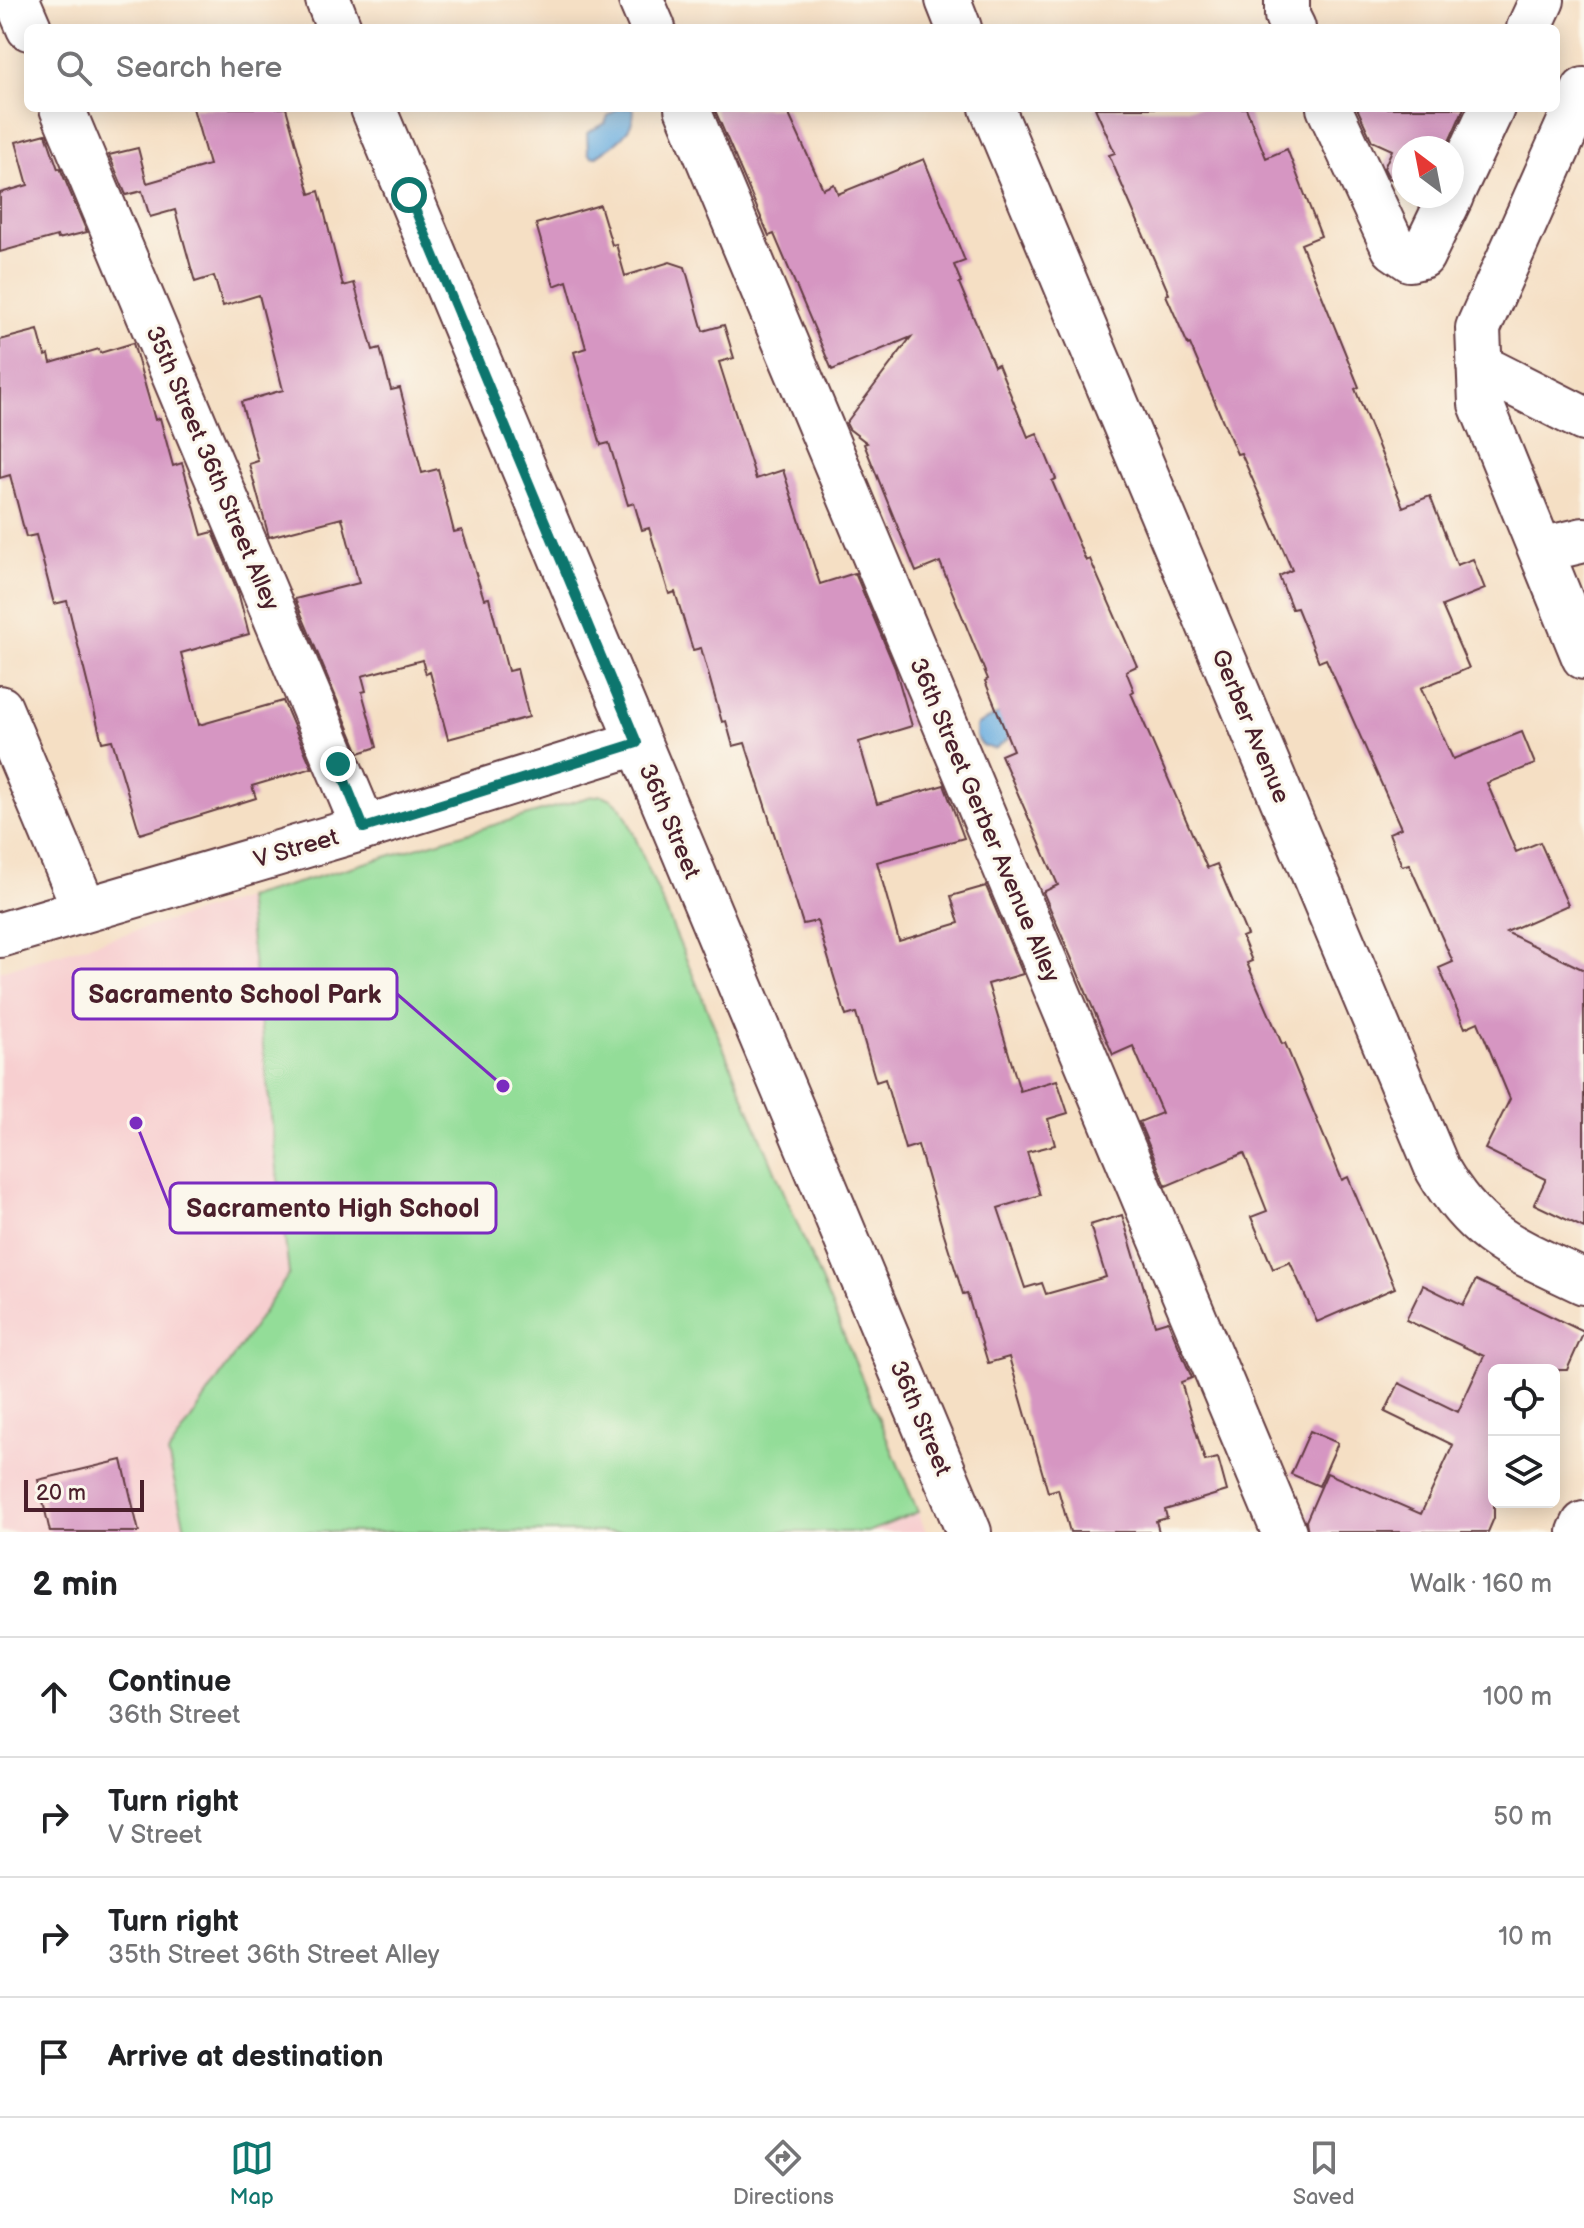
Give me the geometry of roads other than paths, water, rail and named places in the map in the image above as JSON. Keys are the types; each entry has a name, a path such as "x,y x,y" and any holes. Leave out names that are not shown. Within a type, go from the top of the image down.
{"street":[{"path":"17,0 27,24"},
{"path":"328,0 337,24"},
{"path":"641,0 651,24"},
{"path":"948,0 957,24"},
{"path":"1287,0 1287,16 1291,24"},
{"path":"1531,24 1542,0"},
{"path":"1584,90 1478,328 1481,404 1584,657"},
{"name":"35th Street 36th Street Alley","path":"64,112 364,828"},
{"name":"36th Street","path":"375,112 969,1532"},
{"name":"36th Street Gerber Avenue Alley","path":"689,112 1284,1532"},
{"name":"Gerber Avenue","path":"994,112 1438,1170 1455,1199 1485,1230 1505,1244 1584,1282"},
{"path":"1331,112 1394,248 1410,259 1422,256 1444,208"},
{"path":"1464,167 1490,112"},
{"path":"1479,366 1584,419"},
{"path":"1541,550 1584,540"},
{"path":"0,708 85,910"},
{"name":"V Street","path":"0,935 364,828 637,743"},
{"path":"1580,1532 1584,1524"}],"water":[{"path":"614,112 634,112 626,132 595,157 591,156 588,153 587,133 605,123"},
{"path":"1005,709 1009,738 995,749 983,746 976,737 976,726"}],"place":[{"name":"Sacramento School Park","path":"503,1086"},
{"name":"Sacramento High School","path":"136,1123"}]}
